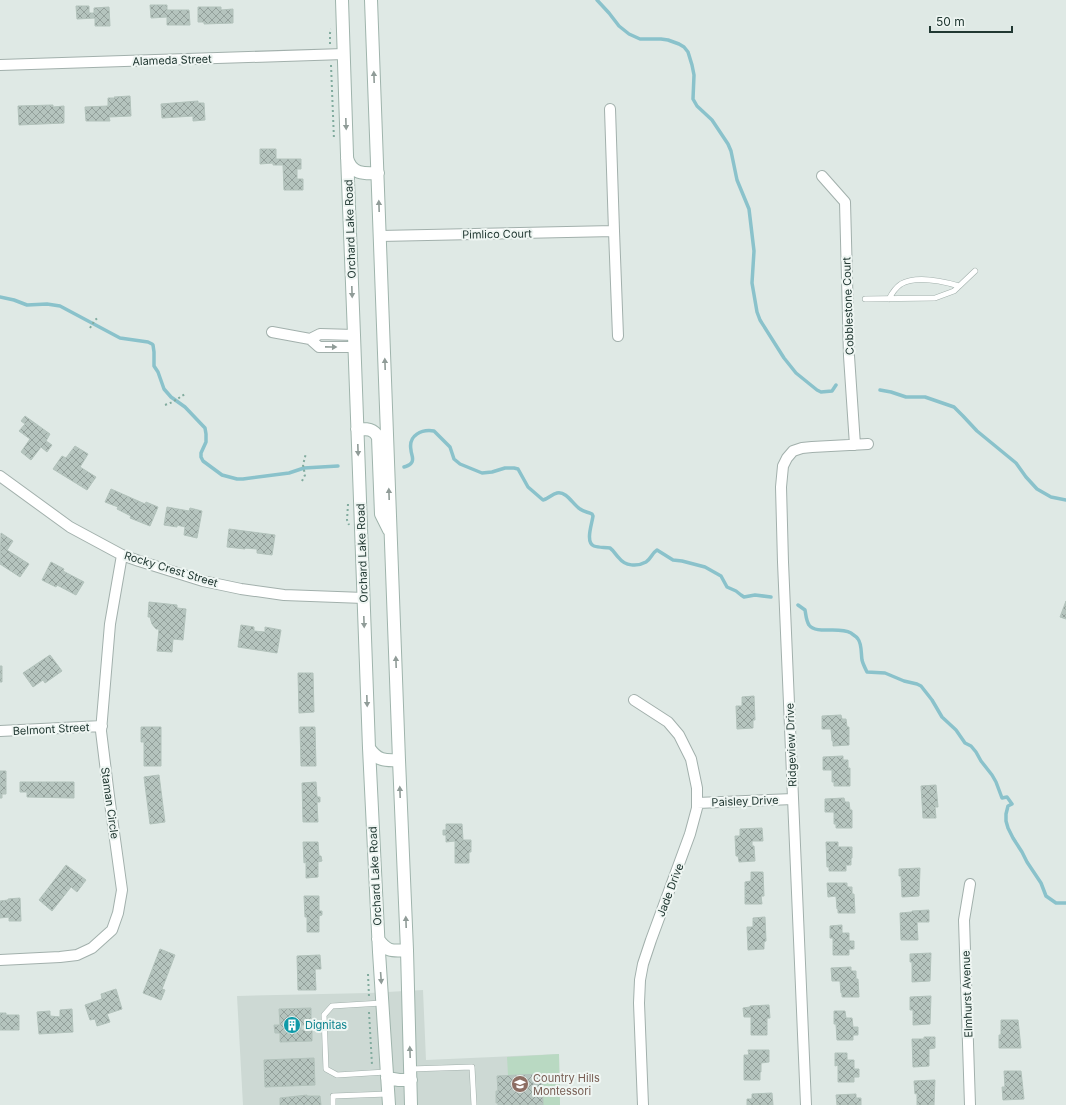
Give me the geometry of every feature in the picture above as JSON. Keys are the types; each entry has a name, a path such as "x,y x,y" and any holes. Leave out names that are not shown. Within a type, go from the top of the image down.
{"main road":[{"name":"Orchard Lake Road","path":"342,0 369,748 378,939 388,1100"},
{"path":"364,0 372,22"},
{"path":"371,0 407,950 411,1105"},
{"path":"347,155 348,162 352,168 358,172 364,174 378,173"},
{"path":"357,429 369,429 375,432 378,437 381,514 391,533"},
{"path":"369,748 376,757 382,760 399,760"},
{"path":"378,939 386,949 407,950"},
{"path":"387,1075 399,1080 410,1074"}],"street":[{"name":"Alameda Street","path":"0,65 344,54"},
{"path":"610,110 618,336"},
{"name":"Cobblestone Court","path":"822,176 845,202 849,356 854,445"},
{"name":"Pimlico Court","path":"380,236 614,231"},
{"path":"272,332 310,339 319,347 355,347"},
{"path":"310,339 320,334 354,335"},
{"name":"Ridgeview Drive","path":"806,1105 782,524 781,488 783,466 787,458 793,452 802,448 868,444"},
{"name":"Rocky Crest Street","path":"0,476 70,527 122,555 203,581 241,589 284,595 364,598"},
{"name":"Staman Circle","path":"0,960 77,955 92,948 112,930 118,913 122,890 103,755 102,726 110,624 122,555"},
{"name":"Jade Drive","path":"634,700 668,722 679,735 691,759 697,788 697,808 690,834 651,940 643,964 640,980 639,1003 643,1105"},
{"name":"Belmont Street","path":"0,731 102,726"},
{"name":"Paisley Drive","path":"697,803 793,799"},
{"name":"Elmhurst Avenue","path":"970,884 964,920 970,1105"}],"lane":[{"path":"865,299 935,298 954,291 975,271"},
{"path":"888,299 901,284 912,281 926,279 959,286"},
{"path":"382,1003 332,1006 324,1015 326,1069 337,1075 387,1075"},
{"path":"410,1074 472,1067 474,1105"},
{"path":"333,1105 333,1096 388,1100"}],"path":[{"path":"90,328 99,317"},
{"path":"165,405 174,402 185,394"},
{"path":"302,481 305,476 303,465 306,453"}],"shaded area":[{"path":"423,990 426,1060 559,1054 560,1105 243,1105 237,996 369,993"}],"green space":[{"path":"559,1054 560,1105 543,1105 542,1074 508,1075 507,1057"}],"building":[{"path":"150,5 167,5 167,10 189,10 190,25 167,25 167,17 151,18"},
{"path":"76,6 89,6 89,13 94,13 94,8 109,7 110,26 95,26 95,18 77,19"},
{"path":"198,7 221,7 221,10 233,9 233,23 204,24 204,22 198,22"},
{"path":"130,96 131,116 109,117 110,121 86,121 85,107 108,106 108,98"},
{"path":"198,101 198,103 204,103 205,120 193,121 193,116 162,118 161,104"},
{"path":"53,105 53,107 64,106 64,123 19,125 18,106"},
{"path":"260,149 276,149 276,159 301,159 301,169 297,169 297,179 303,179 303,190 284,190 283,165 273,165 273,163 260,164"},
{"path":"25,416 50,434 46,441 52,445 47,452 41,447 31,460 21,452 30,439 19,431 25,424 21,421"},
{"path":"75,446 88,454 80,467 96,477 87,490 53,469 62,456 66,458"},
{"path":"111,489 145,504 146,502 158,507 150,526 130,518 131,516 117,509 118,507 105,502"},
{"path":"167,507 189,511 190,508 202,511 197,538 184,535 185,527 177,525 177,527 164,525"},
{"path":"229,529 275,535 272,555 257,553 257,549 227,547"},
{"path":"1,533 13,541 7,550 29,564 20,577 0,564"},
{"path":"51,562 64,569 63,571 84,582 76,595 57,585 56,587 42,580"},
{"path":"1066,601 1066,619 1060,617"},
{"path":"149,602 177,605 177,608 186,609 183,640 173,639 172,652 157,651 159,629 156,629 152,624 150,617 148,617"},
{"path":"241,625 254,627 254,631 265,632 265,627 281,630 277,653 238,647"},
{"path":"50,655 62,671 45,683 43,680 33,687 23,673"},
{"path":"0,666 2,666 2,682 0,682"},
{"path":"298,673 313,673 314,712 299,713"},
{"path":"754,696 755,720 753,720 753,728 737,729 736,706 742,706 742,697"},
{"path":"841,715 842,719 846,719 847,727 849,727 849,745 833,746 831,729 822,729 822,716"},
{"path":"141,727 161,727 161,766 144,766 144,742 141,742"},
{"path":"300,727 315,727 316,766 301,766"},
{"path":"843,756 843,760 848,760 848,768 850,768 850,786 834,786 834,782 832,782 832,770 823,770 823,757"},
{"path":"0,771 6,771 6,794 2,794 2,798 0,798"},
{"path":"159,775 165,822 150,824 144,777"},
{"path":"20,782 74,782 74,798 27,797 27,792 20,792"},
{"path":"316,782 317,797 320,797 320,802 317,802 318,822 303,822 302,783"},
{"path":"936,785 938,807 935,807 936,818 923,818 921,786"},
{"path":"844,798 845,802 849,802 850,810 852,810 852,828 836,828 836,824 834,824 834,812 825,812 825,799"},
{"path":"446,824 462,824 463,840 471,840 469,863 455,863 455,841 446,842 446,835 443,835 443,830 446,830"},
{"path":"762,828 763,841 752,841 752,846 754,846 755,861 739,862 738,856 736,856 735,836 740,836 740,829"},
{"path":"303,842 318,842 319,856 321,856 322,861 318,862 318,877 306,878 306,862 304,863"},
{"path":"826,842 838,842 838,847 852,847 851,865 846,865 846,871 829,871 829,867 827,867"},
{"path":"66,865 86,880 77,892 71,887 52,911 39,900"},
{"path":"920,868 919,896 902,897 901,876 899,876 899,869"},
{"path":"751,872 763,872 764,896 761,896 762,904 745,904 745,882 751,881"},
{"path":"827,883 847,883 847,887 852,887 855,913 838,913 836,896 828,897"},
{"path":"304,896 319,896 319,911 322,911 322,915 319,916 319,932 307,932 307,917 305,917"},
{"path":"20,898 21,921 9,921 9,917 0,918 0,901"},
{"path":"929,910 929,922 917,922 918,940 901,940 900,913"},
{"path":"765,917 766,941 764,942 764,949 748,950 747,927 753,927 753,918"},
{"path":"842,925 842,933 849,933 849,941 854,941 854,949 849,949 849,955 833,955 833,938 830,938 830,926"},
{"path":"160,949 175,955 162,989 165,990 161,1000 143,993"},
{"path":"931,953 930,981 912,982 912,962 910,962 910,954"},
{"path":"320,955 321,969 315,969 316,990 298,990 297,956"},
{"path":"851,967 851,971 856,971 859,997 842,997 840,981 832,981 831,968"},
{"path":"116,989 122,1009 107,1014 110,1022 97,1026 95,1019 90,1020 85,1005 102,999 101,994"},
{"path":"931,996 930,1024 913,1025 913,1010 910,1010 910,997"},
{"path":"769,1005 770,1018 767,1018 767,1035 751,1035 751,1017 744,1017 743,1008"},
{"name":"Dignitas","path":"311,1008 311,1019 305,1019 306,1025 301,1025 301,1030 312,1030 312,1041 280,1042 280,1033 275,1033 274,1025 280,1025 279,1009"},
{"path":"72,1009 73,1032 39,1034 37,1012 50,1011 50,1016 60,1017 60,1010"},
{"path":"834,1011 845,1011 846,1018 852,1018 853,1027 858,1027 858,1035 853,1035 853,1040 837,1040 836,1024 834,1024"},
{"path":"0,1013 6,1013 6,1015 19,1015 19,1030 0,1030"},
{"path":"1001,1020 1018,1020 1021,1048 999,1048"},
{"path":"924,1037 935,1037 935,1048 929,1049 929,1066 913,1067 912,1039 924,1039"},
{"path":"748,1050 769,1050 769,1062 761,1063 760,1080 744,1080 744,1055 749,1055"},
{"path":"835,1053 847,1053 847,1060 854,1060 854,1069 859,1069 859,1077 854,1077 854,1082 838,1082 838,1065 835,1066"},
{"path":"314,1058 315,1085 265,1087 264,1060"},
{"path":"1004,1071 1021,1071 1024,1099 1003,1100 1002,1087 1005,1087"},
{"name":"Country Hills Montessori","path":"542,1074 543,1105 498,1105 498,1103 496,1103 496,1091 498,1091 497,1076"},
{"path":"935,1080 934,1105 917,1105 917,1093 915,1094 914,1081"},
{"path":"772,1093 773,1105 747,1105 747,1099 752,1099 752,1094"},
{"path":"856,1094 856,1098 861,1098 861,1105 837,1105 836,1095"},
{"path":"307,1095 320,1096 321,1105 280,1105 280,1098"}],"waterway":[{"path":"597,0 619,26 629,34 640,39 668,40 679,44 688,52 694,75 693,99 697,106 712,120 728,144 731,151 737,180 749,209 754,251 752,283 757,312 760,320 784,358 796,373 821,392 832,391 836,385"},
{"path":"0,297 27,305 47,304 60,306 120,338 148,342 152,344 154,352 154,366 158,372 164,389 171,397 185,407 205,428 206,442 201,453 201,457 203,461 222,475 243,479 289,473 304,468 338,466"},
{"path":"880,390 906,397 925,397 954,407 977,431 1016,463 1037,489 1051,497 1066,500"},
{"path":"404,467 409,465 413,460 411,445 414,437 421,432 434,431 450,447 454,459 460,464 482,473 505,468 518,469 528,487 543,500 557,493 567,496 577,507 592,514 593,516 589,537 591,544 596,547 610,548 624,563 631,565 643,564 648,561 657,550 673,560 705,567 721,576 727,587 744,597 755,595 771,597"},
{"path":"798,605 805,610 808,623 813,628 846,631 856,637 860,644 862,660 867,672 885,673 921,686 932,700 942,717 956,730 965,743 971,746 976,752 996,782 1002,798 1007,797 1012,804 1008,806 1006,814 1008,828 1027,862 1041,883 1046,896 1056,903 1066,903"}],"place":[{"name":"Dignitas","path":"292,1025"},
{"name":"Country Hills Montessori","path":"520,1084"}]}
